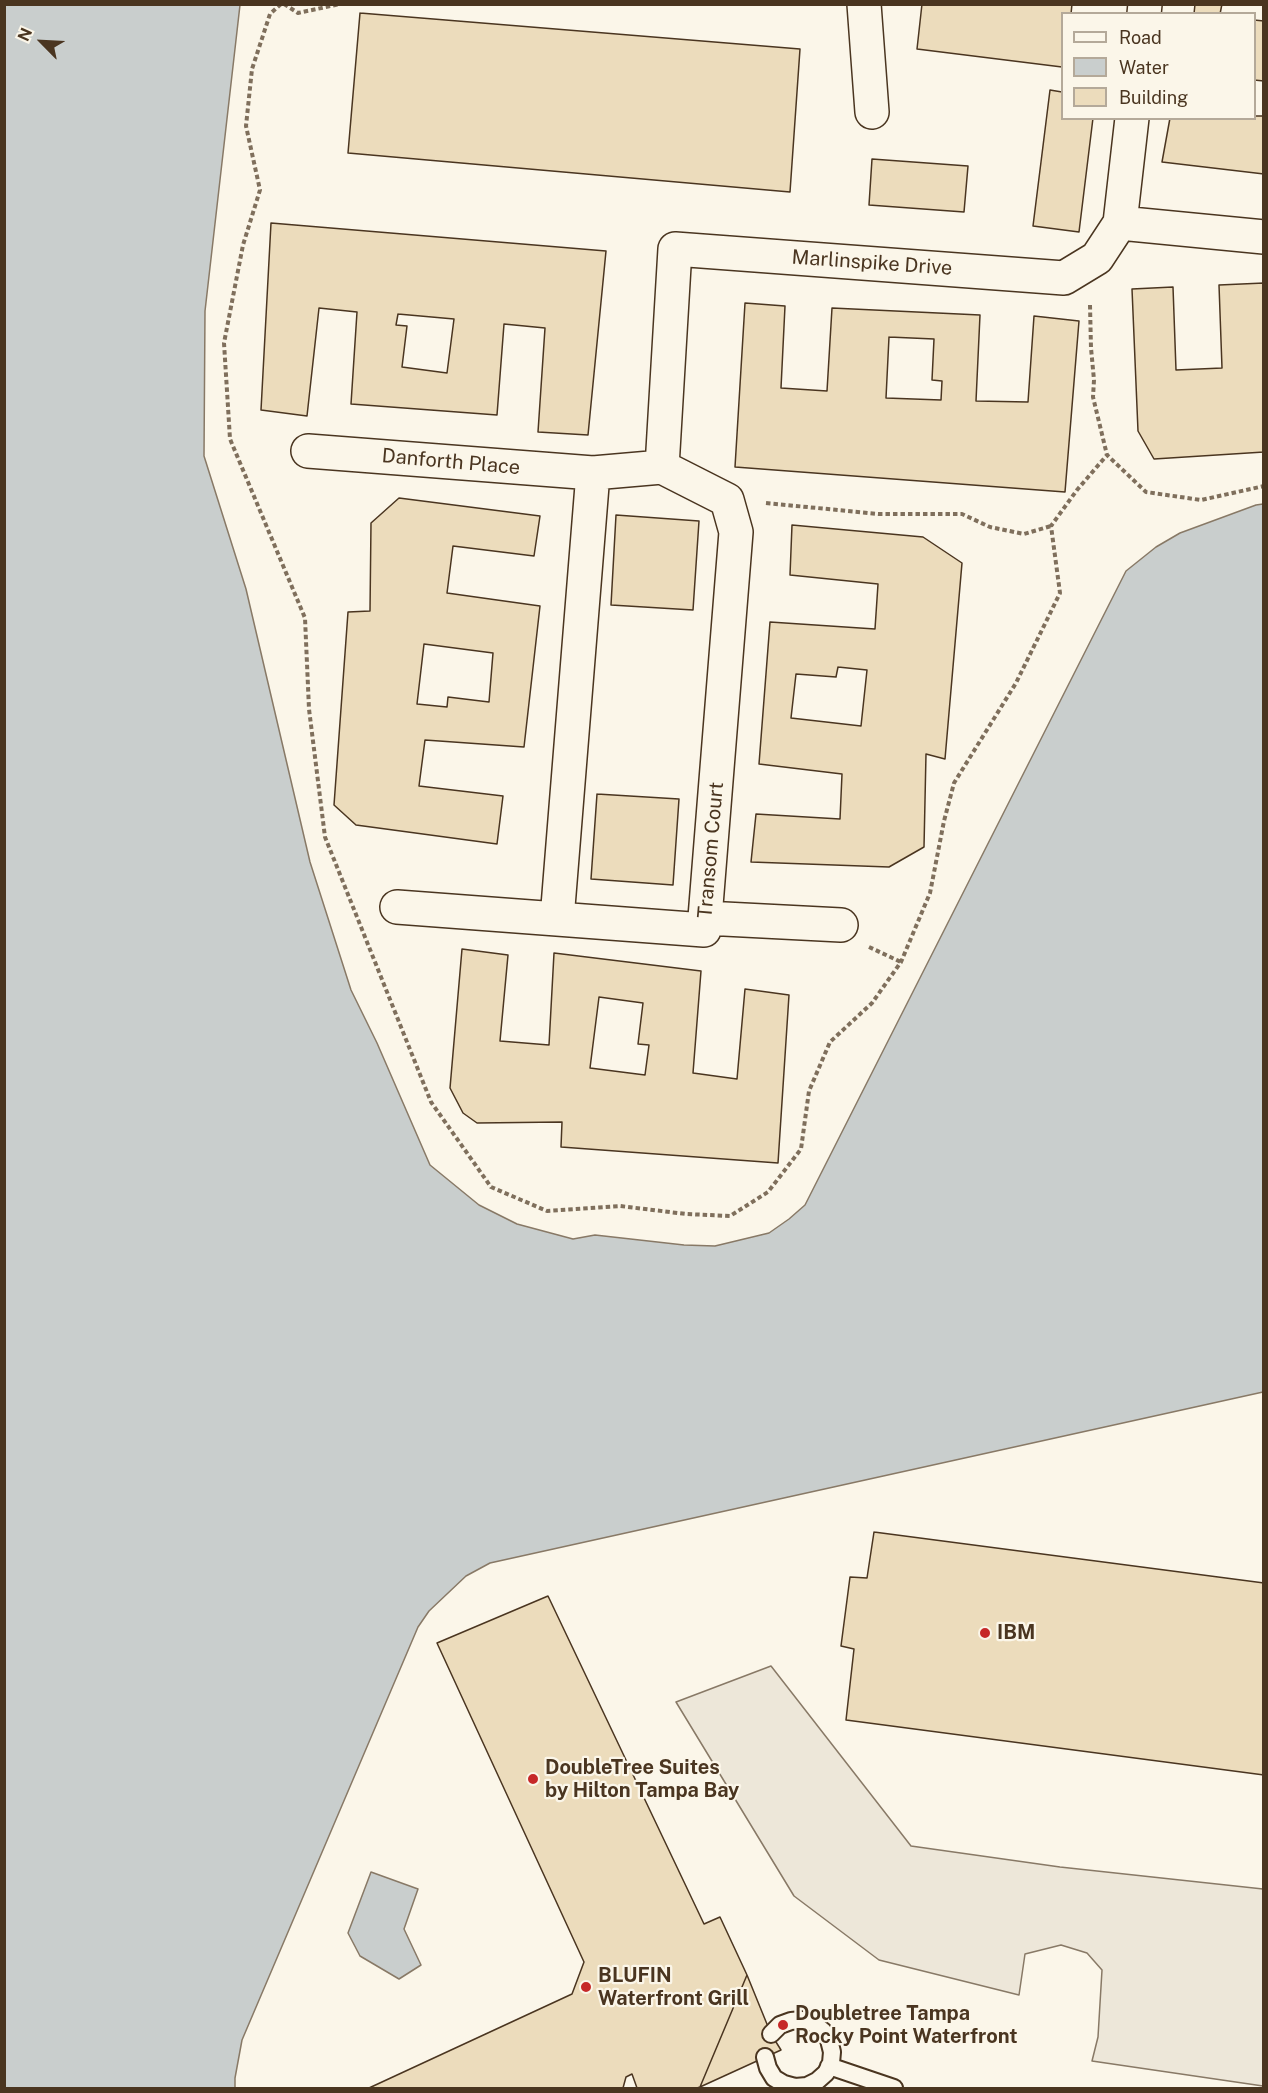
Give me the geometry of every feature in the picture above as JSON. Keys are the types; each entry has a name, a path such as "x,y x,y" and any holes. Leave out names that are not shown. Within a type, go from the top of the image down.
{"street":[{"path":"864,4 872,112"},
{"path":"1132,120 1120,224 1263,237"},
{"name":"Marlinspike Drive","path":"662,466 675,249 1064,278 1096,258 1120,224"},
{"name":"Danforth Place","path":"308,451 593,473"},
{"path":"397,908 557,919 593,473 662,466 727,500"},
{"name":"Transom Court","path":"557,919 704,930 736,532 727,500"},
{"path":"705,918 841,926"}],"lane":[{"path":"765,2057 774,2078 794,2088 807,2086 817,2081 826,2073 829,2066 832,2052 829,2040 813,2024 802,2020 791,2021 780,2025 771,2034"},
{"path":"829,2066 894,2088"}],"path":[{"path":"340,4 298,13 283,4 270,14 252,69 246,126 260,190 243,245 224,343 230,439 305,618 309,709 325,837 431,1102 491,1188 547,1211 620,1206 686,1214 730,1216 768,1192 801,1149 809,1091 830,1042 872,1003 901,962 930,893 954,783 1016,683 1060,593 1051,526"},
{"path":"1089,264 1093,397 1107,455 1146,492 1201,500 1263,486"},
{"path":"727,500 878,514 962,514 990,527 1024,534 1051,526 1077,490 1107,455"}],"shaded area":[{"path":"771,1666 911,1846 1060,1867 1263,1889 1263,2086 1092,2061 1098,2037 1102,1970 1087,1953 1061,1945 1025,1954 1019,1995 879,1960 794,1896 676,1702"}],"water":[{"path":"5,4 240,5 205,311 204,456 246,589 310,862 351,990 377,1043 430,1165 479,1205 517,1224 573,1239 595,1235 684,1245 715,1246 769,1233 805,1205 1126,571 1156,547 1180,533 1263,504 1263,1392 490,1563 466,1576 429,1611 418,1627 242,2040 235,2088 5,2088"},
{"path":"371,1872 418,1889 404,1929 421,1965 399,1979 360,1956 348,1933"}],"building":[{"path":"922,4 1072,4 1071,12 1061,12 1061,67 917,49"},
{"path":"1195,4 1222,4 1220,12 1194,12"},
{"path":"360,13 800,49 790,192 348,153"},
{"path":"1256,20 1264,21 1264,81 1256,80"},
{"path":"1050,90 1061,92 1061,120 1093,120 1079,232 1033,226"},
{"path":"1256,116 1264,116 1264,174 1162,162 1170,120 1256,120"},
{"path":"872,159 968,166 964,212 869,205"},
{"path":"271,223 606,251 588,435 538,432 545,328 504,324 497,415 351,404 357,312 319,308 307,416 261,410","holes":["398,314 454,319 447,373 402,367 407,326 396,325"]},
{"path":"1264,283 1264,452 1154,459 1138,431 1132,289 1173,287 1176,370 1222,368 1219,285"},
{"path":"745,303 785,306 781,388 827,391 832,308 980,315 976,401 1028,402 1034,316 1079,321 1065,492 735,467","holes":["889,337 934,339 932,380 942,381 941,400 886,398"]},
{"path":"399,498 540,516 534,556 453,546 447,593 540,606 524,747 425,740 419,786 503,796 497,844 356,825 334,805 348,612 370,611 371,523","holes":["424,644 493,653 489,702 448,697 447,707 417,704"]},
{"path":"616,515 699,521 693,610 611,605"},
{"path":"792,525 923,537 962,563 945,759 926,754 924,847 889,867 751,862 756,814 840,819 842,774 759,764 770,622 875,629 878,584 790,575","holes":["838,667 867,670 861,726 791,718 796,674 836,677"]},
{"path":"597,794 679,799 673,885 591,879"},
{"path":"462,949 508,955 500,1041 549,1045 554,953 701,971 693,1073 737,1079 745,989 789,995 778,1163 561,1147 562,1122 477,1123 463,1113 450,1088","holes":["599,997 643,1003 638,1044 649,1045 645,1075 590,1068"]},
{"path":"874,1532 1264,1583 1264,1775 846,1720 854,1649 841,1646 850,1577 867,1578"},
{"path":"548,1596 704,1924 720,1917 747,1975 700,2087 697,2088 637,2088 632,2074 626,2077 623,2088 369,2088 572,1994 584,1962 437,1643"},
{"path":"747,1975 771,2034 781,2050 700,2087"}],"place":[{"name":"IBM","path":"985,1633"},
{"name":"DoubleTree Suites by Hilton Tampa Bay","path":"533,1779"},
{"name":"BLUFIN Waterfront Grill","path":"586,1987"},
{"name":"Doubletree Tampa Rocky Point Waterfront","path":"783,2025"}]}
